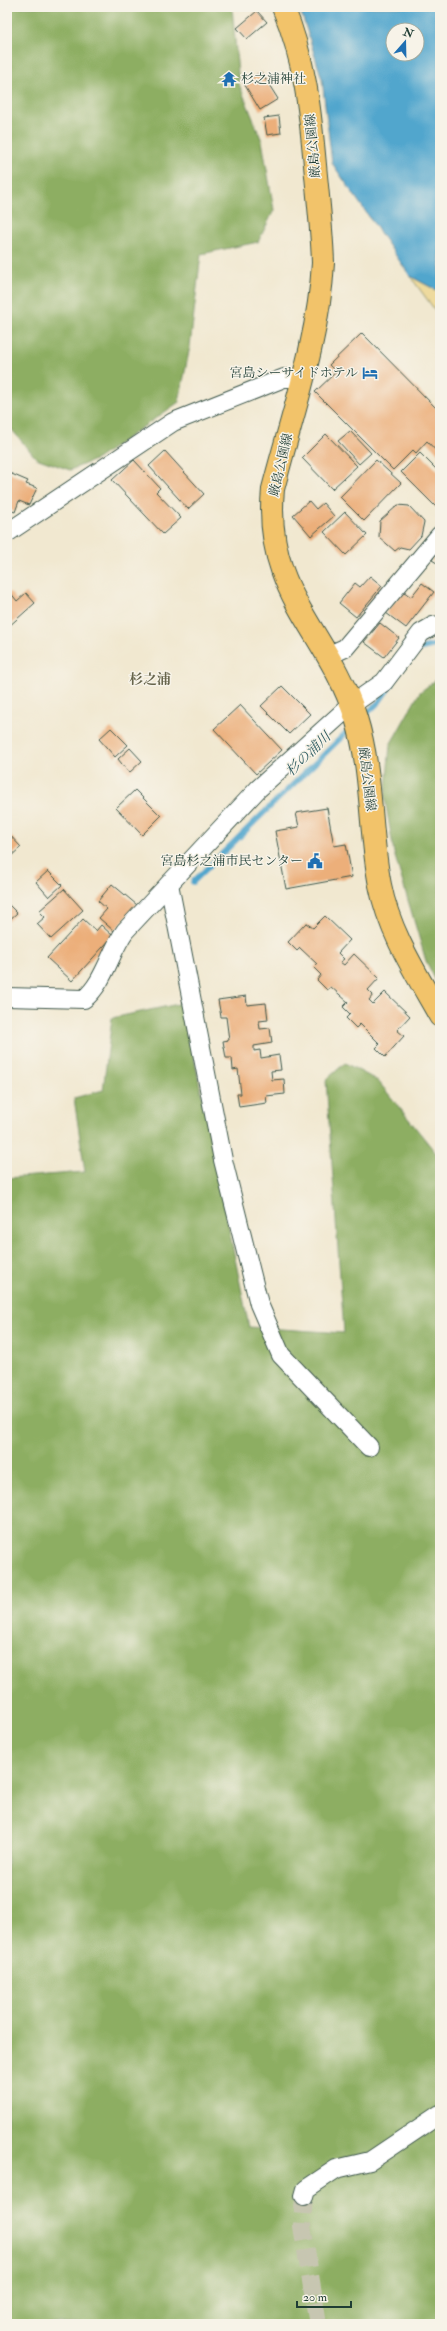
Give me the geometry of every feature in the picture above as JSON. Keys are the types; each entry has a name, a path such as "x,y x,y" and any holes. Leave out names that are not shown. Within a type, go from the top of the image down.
{"main road":[{"name":"厳島公園線","path":"283,7 296,39 304,72 322,239 322,286 302,378 273,490 272,527 274,546 285,582 327,656 353,711 363,747 380,886 400,943 440,1016"}],"street":[{"path":"7,533 173,422 284,378 302,378"},
{"path":"327,656 345,648 440,535"},
{"path":"7,996 84,999 94,992 116,944 125,931 258,789 353,711 384,682 421,633 433,626 440,625"},
{"path":"169,884 223,1160 259,1304 282,1356 369,1447"},
{"path":"304,2196 306,2189 336,2169 370,2161 440,2114"}],"green space":[{"path":"7,7 232,7 239,84 262,141 274,210 258,242 201,254 190,346 179,402 97,459 70,470 36,458 7,424"},
{"path":"440,677 440,989 426,961 394,853 385,799 390,745 420,692"},
{"path":"183,1003 249,1327 344,1333 326,1080 345,1063 378,1081 440,1158 440,2324 7,2324 7,1178 85,1172 74,1098 103,1090 112,1018"}],"sand":[{"path":"410,276 440,292 440,317"}],"water":[{"path":"298,7 440,7 440,292 410,276 332,163 322,79 303,18"}],"building":[{"path":"257,11 267,22 247,39 237,28"},
{"path":"261,72 278,99 260,110 243,82"},
{"path":"279,116 281,133 267,135 264,118"},
{"path":"362,333 440,412 440,455 427,441 416,453 413,450 393,470 315,392 336,372 329,365"},
{"path":"350,431 371,453 359,464 338,441"},
{"path":"326,434 357,466 332,489 302,458"},
{"path":"165,451 204,494 188,509 149,466"},
{"path":"420,453 440,473 440,511 401,472"},
{"path":"134,460 160,488 156,492 181,518 163,534 112,480"},
{"path":"376,460 401,483 364,521 340,497"},
{"path":"7,472 28,481 26,484 37,488 29,505 19,501 15,512 7,509"},
{"path":"309,501 316,509 323,503 334,516 311,536 293,515"},
{"path":"398,505 409,506 424,522 421,536 409,549 400,547 395,551 379,537 380,521"},
{"path":"345,512 367,535 346,555 324,532"},
{"path":"440,548 440,565 432,560"},
{"path":"370,576 382,586 356,617 339,603 355,583 360,587"},
{"path":"422,583 434,592 406,628 386,613 403,591 411,597"},
{"path":"10,592 17,601 26,593 35,603 7,628 7,595"},
{"path":"380,623 399,638 384,657 364,642"},
{"path":"282,686 310,714 289,734 261,706"},
{"path":"240,705 282,750 256,774 214,729"},
{"path":"111,728 128,745 115,757 99,739"},
{"path":"130,748 142,761 129,773 118,759"},
{"path":"135,790 161,816 142,835 116,808"},
{"name":"宮島杉之浦市民センター","path":"327,808 334,846 346,844 352,877 286,889 275,831 299,827 296,813"},
{"path":"7,832 21,847 8,859 7,858"},
{"path":"48,871 62,885 49,897 36,882"},
{"path":"112,884 137,905 114,931 99,918 107,909 98,901"},
{"path":"64,889 83,910 51,939 37,924 45,917 39,911"},
{"path":"7,903 17,913 7,922"},
{"path":"325,916 350,940 338,953 344,959 340,962 344,965 354,954 379,978 368,990 373,995 369,1000 373,1004 385,992 410,1016 397,1030 404,1036 385,1057 376,1048 380,1044 360,1024 356,1028 346,1018 350,1014 343,1007 348,1002 331,987 327,990 317,980 321,975 314,968 317,964 300,948 297,951 288,942 306,923 313,928"},
{"path":"83,919 96,931 101,925 113,936 72,981 47,958"},
{"path":"246,996 247,1005 266,1003 268,1020 259,1021 260,1029 270,1028 272,1043 254,1046 254,1051 260,1050 261,1058 279,1055 281,1070 271,1071 272,1080 284,1079 285,1094 266,1096 267,1103 239,1107 237,1094 241,1094 238,1069 233,1070 232,1058 226,1058 223,1041 229,1040 226,1017 221,1017 218,1000"}],"waterway":[{"name":"杉の浦川","path":"414,650 436,645"},
{"name":"杉の浦川","path":"361,719 379,702 391,685"},
{"name":"杉の浦川","path":"193,882 353,726"}],"tunnel":[{"path":"304,2196 302,2226 318,2324"}],"place":[{"name":"杉之浦神社","path":"229,79"},
{"name":"宮島シーサイドホテル","path":"370,373"},
{"name":"宮島杉之浦市民センター","path":"315,861"}],"district":[{"name":"杉之浦","path":"150,679"}]}
